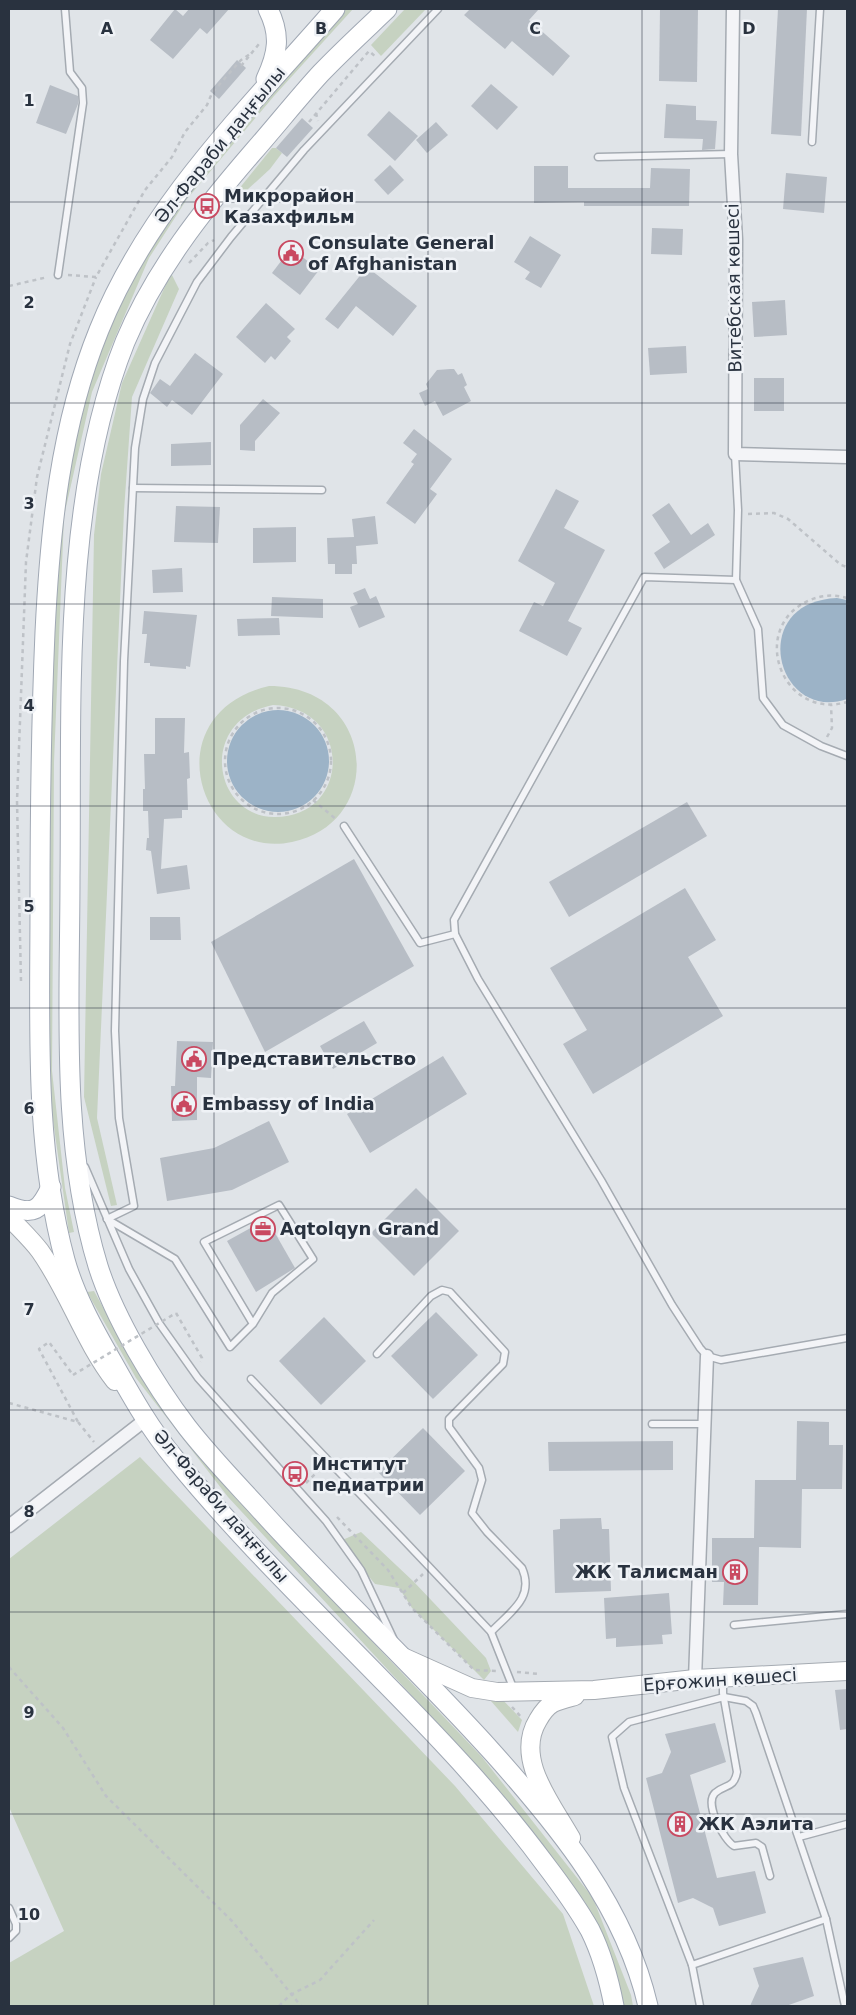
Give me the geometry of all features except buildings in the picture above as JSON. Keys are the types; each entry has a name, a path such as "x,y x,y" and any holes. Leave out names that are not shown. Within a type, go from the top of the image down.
{"main road":[{"path":"254,102 276,55 277,33 268,9"},
{"name":"Әл-Фараби даңғылы","path":"334,9 180,190 154,227 117,289 97,334 76,400 56,494 48,563 40,795 40,1055 44,1124 51,1187 64,1257 74,1289 99,1338 146,1420 174,1458 211,1500 318,1614 445,1744 496,1800 572,1900 591,1933 605,1968 614,2006"},
{"path":"322,72 379,9"},
{"path":"322,72 387,9"},
{"name":"Әл-Фараби даңғылы","path":"322,72 207,206 157,277 124,344 106,400 92,454 77,562 72,694 69,1015 70,1076 76,1146 88,1226 99,1270 115,1308 153,1375 185,1424 222,1468 320,1574 402,1657 521,1784 560,1833 601,1891 619,1922 648,2006"},
{"path":"9,1206 27,1212 35,1210 43,1204 51,1187"}],"street":[{"name":"Витебская көшесі","path":"733,9 731,154 736,240 735,454"},
{"path":"735,454 847,457"},
{"path":"9,1217 39,1250 92,1348 146,1420 9,1526"},
{"path":"694,1679 707,1356"},
{"name":"Ерғожин көшесі","path":"402,1657 472,1688 512,1698 694,1679 847,1671"},
{"name":"Ерғожин көшесі","path":"594,1690 554,1703 543,1712 532,1729 529,1744 530,1759 537,1778 601,1891"}],"lane":[{"path":"58,275 83,103 82,88 70,72 65,9"},
{"path":"107,1219 134,1206 119,1118 115,1031 124,662 135,448 143,399 155,362 197,282 286,170 384,64 438,9"},
{"path":"812,142 820,9"},
{"path":"598,157 731,154"},
{"path":"735,454 738,510 736,580 758,629 764,698 783,725 821,746 847,756"},
{"path":"133,488 322,490"},
{"path":"736,580 644,577 454,920 455,934 478,979 601,1180 672,1305 707,1356 721,1360 847,1338"},
{"path":"344,826 420,943 455,934"},
{"path":"76,1146 129,1269 159,1323 198,1378 326,1521 361,1570 402,1657"},
{"path":"107,1219 175,1258 230,1347 253,1324 272,1293 312,1259 279,1205 204,1242 253,1324"},
{"path":"377,1354 431,1296 442,1290 450,1292 505,1352 503,1364 449,1419 449,1428 480,1468 482,1480 472,1513 487,1532 522,1568 525,1575 527,1587 524,1598 491,1632"},
{"path":"251,1379 491,1632 507,1672 512,1698"},
{"path":"652,1424 705,1424"},
{"path":"734,1625 847,1614"},
{"path":"723,1678 724,1697 737,1772 736,1780 715,1793 712,1807 728,1842 734,1846 756,1844 762,1847 770,1876"},
{"path":"700,2006 692,1965 624,1788 612,1738 630,1722 724,1697 746,1701 753,1706 826,1919 845,2006"},
{"path":"799,1838 847,1824"},
{"path":"9,1908 16,1924 16,1931 9,1938"},
{"path":"692,1965 826,1919"}],"path":[{"path":"241,66 261,42"},
{"path":"309,122 370,51 384,64"},
{"path":"9,286 58,275 96,277 145,190 172,157 185,132 207,105 212,93 241,60 250,54"},
{"path":"738,510 749,514 774,513 788,519 840,564 847,567"},
{"path":"847,598 822,596 799,606 782,625 777,644 778,663 781,673 794,689 816,702 831,705 847,702"},
{"path":"821,746 831,732 831,705"},
{"path":"283,708 301,713 316,724 326,739 331,762 325,783 313,800 293,811 274,813 255,809 240,798 229,783 224,759 231,735 244,721 266,709 283,708"},
{"path":"313,800 344,826"},
{"path":"103,1453 78,1422 39,1349 49,1342 73,1375 176,1314 202,1358 200,1364"},
{"path":"9,1403 78,1422"},
{"path":"299,1476 306,1483 322,1467"},
{"path":"333,1512 388,1570 412,1608 474,1670 541,1674"},
{"path":"403,1593 424,1573"},
{"path":"9,1667 63,1728 106,1796 232,1921 290,1995 301,2006"},
{"path":"512,1698 526,1723"},
{"path":"279,2006 290,1995 320,1980 374,1920"}],"green space":[{"path":"343,9 353,9 274,96 187,199 149,258 92,392 64,516 54,762 52,1071 65,1188 74,1232 69,1233 46,1071 47,761 57,516 84,389 141,255 182,196"},
{"path":"405,9 426,9 381,56 371,45"},
{"path":"272,148 276,148 282,153 270,169 235,201 234,195"},
{"path":"171,273 179,289 132,397 124,511 97,1118 117,1205 111,1206 84,1097 94,535 101,474 122,383"},
{"path":"269,686 305,692 331,708 349,730 356,757 355,784 343,810 322,830 292,842 259,842 232,830 212,809 201,782 200,752 210,725 233,701","holes":["273,705 299,711 318,724 329,742 333,762 329,783 318,800 299,813 274,817 253,813 237,801 227,785 222,766 224,747 233,729 249,714"]},
{"path":"94,1291 141,1376 230,1492 482,1757 593,1898 631,1995 633,2006 623,2006 622,1996 585,1902 476,1765 228,1497 136,1378 87,1292"},
{"path":"140,1457 455,1786 563,1914 594,2006 9,2006 9,1963 64,1931 9,1807 9,1559"},
{"path":"361,1532 414,1582 486,1658 491,1671 484,1680 412,1608 399,1588 375,1584 340,1541"},
{"path":"483,1692 500,1697 522,1720 518,1732"}],"water":[{"path":"837,598 847,600 847,699 822,702 803,694 789,679 781,659 781,638 790,619 808,604"},
{"path":"278,710 297,714 314,725 325,742 329,761 325,780 314,797 297,808 278,812 259,808 242,797 231,780 227,761 231,742 242,725 259,714"}],"place":[{"name":"Микрорайон Казахфильм","path":"207,206"},
{"name":"Consulate General of Afghanistan","path":"291,253"},
{"name":"Представительство","path":"194,1059"},
{"name":"Embassy of India","path":"184,1104"},
{"name":"Aqtolqyn Grand","path":"263,1229"},
{"name":"Институт педиатрии","path":"295,1474"},
{"name":"ЖК Талисман","path":"735,1572"},
{"name":"ЖК Аэлита","path":"680,1824"}]}
